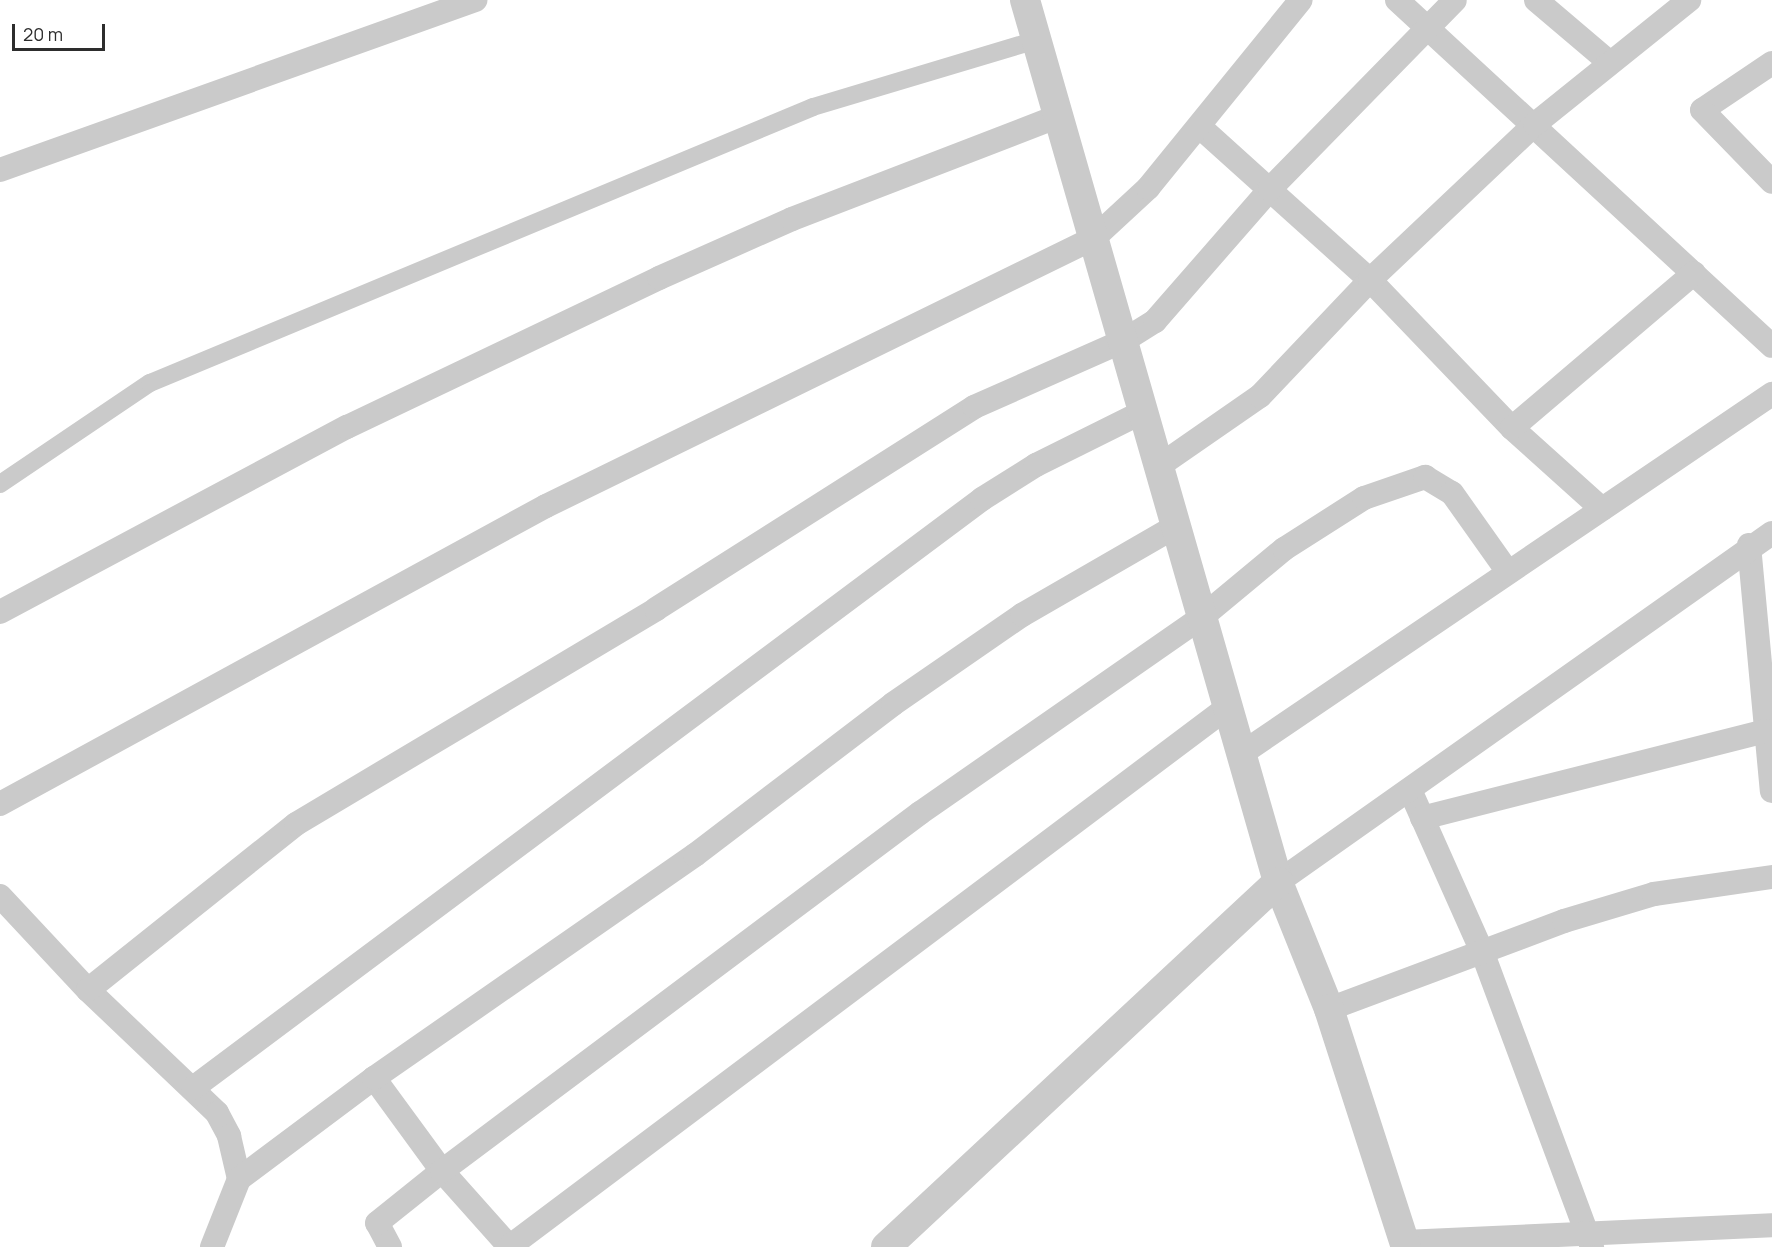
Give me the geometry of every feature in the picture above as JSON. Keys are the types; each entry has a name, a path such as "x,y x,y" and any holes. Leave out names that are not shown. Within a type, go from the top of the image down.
{"street":[{"path":"0,170 475,0"},
{"path":"1025,0 1278,882 1329,1009 1405,1245 1589,1238 1772,1225"},
{"path":"0,804 546,506 1094,238 1200,127 1301,0"},
{"path":"1397,0 1535,124 1772,346"},
{"path":"88,990 296,824 656,609 974,407 1123,341 1165,312 1186,280 1270,189 1455,0"},
{"path":"1536,0 1608,61"},
{"path":"1159,466 1260,396 1370,280 1535,124 1608,61 1683,2"},
{"path":"0,484 150,383 813,107 1037,40"},
{"path":"1772,63 1702,110 1772,182"},
{"path":"0,612 346,427 659,278 792,219 1059,116"},
{"path":"1200,127 1370,280 1512,428 1602,509"},
{"path":"1512,428 1694,273"},
{"path":"1242,754 1772,394"},
{"path":"194,1088 982,499 1036,465 1143,412"},
{"path":"390,1247 377,1223 442,1172 920,813 1202,616 1284,549 1364,498 1407,480 1425,477 1452,493 1509,572"},
{"path":"212,1247 239,1179 374,1078 695,855 893,704 1022,615 1176,526"},
{"path":"885,1247 1278,882 1410,790 1749,545 1772,533"},
{"path":"1749,545 1772,791"},
{"path":"374,1078 442,1172 508,1246 1228,707"},
{"path":"1422,818 1766,731"},
{"path":"1410,790 1483,954 1589,1238"},
{"path":"1329,1009 1483,954 1564,921 1654,894 1772,877"},
{"path":"0,896 88,990 194,1088 229,1136 239,1179"}]}
